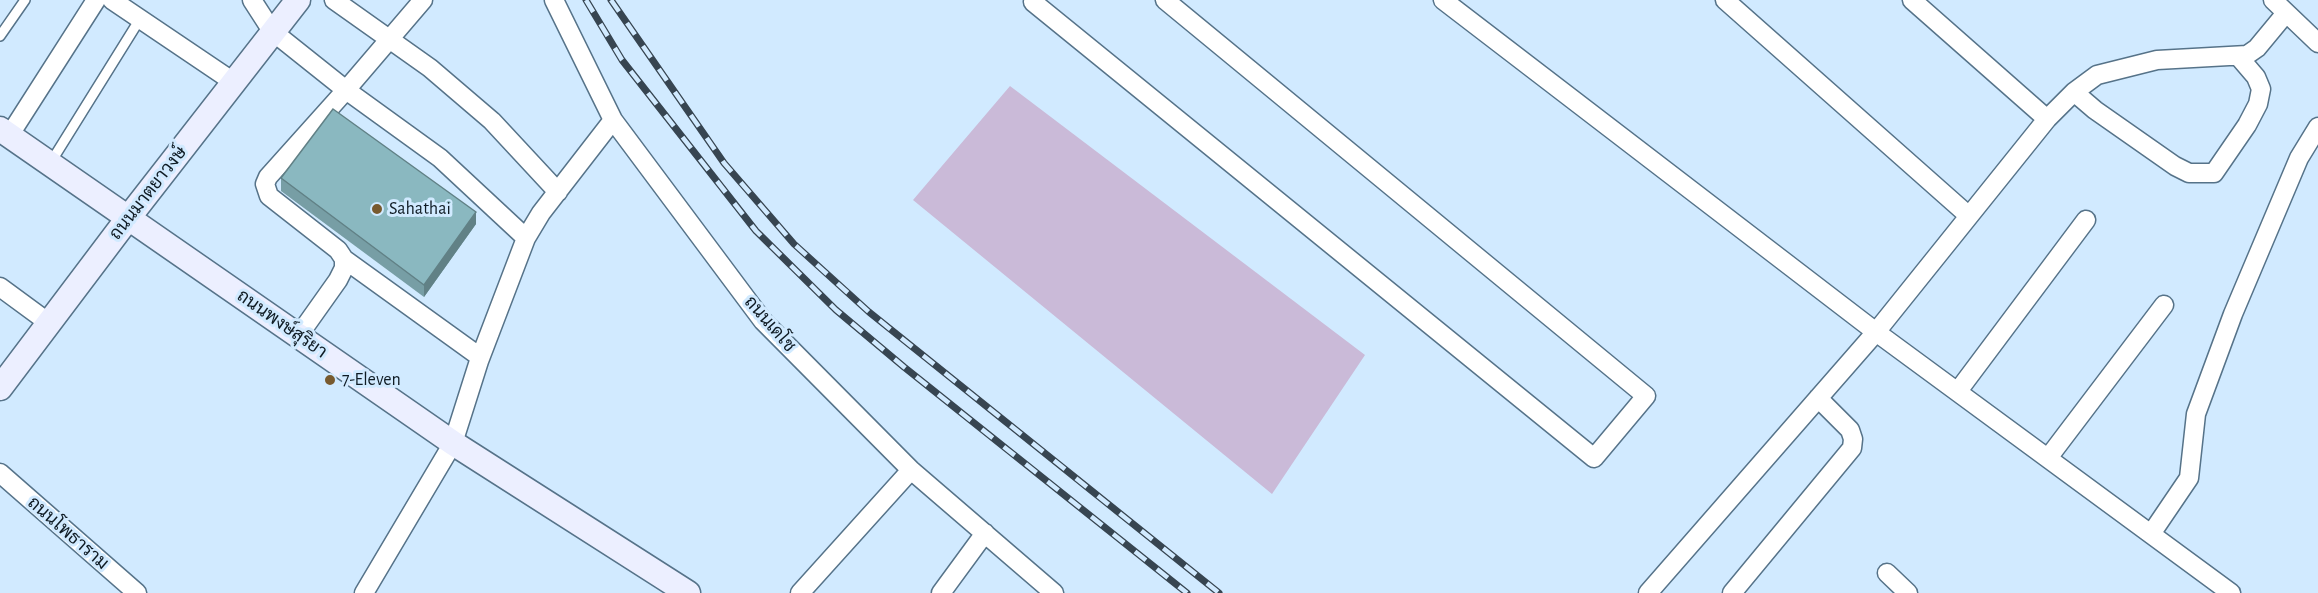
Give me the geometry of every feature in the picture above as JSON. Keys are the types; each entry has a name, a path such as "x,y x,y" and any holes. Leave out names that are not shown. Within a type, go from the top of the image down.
{"main road":[{"name":"ถนนมาตยาวงษ์","path":"0,388 129,217 298,0"},
{"name":"ถนนพงษ์สุริยา","path":"5,133 453,443 688,593"}],"street":[{"path":"5,133 96,0"},
{"path":"111,0 235,83"},
{"path":"252,0 272,31 346,90 440,159 526,238"},
{"path":"334,0 430,68 492,121 558,192"},
{"path":"423,0 268,177 264,189 269,196 338,250 344,259 480,357"},
{"name":"ถนนเดโช","path":"554,0 613,120 763,321 911,470 1054,593"},
{"path":"1035,0 1033,2 1594,458 1646,396 1165,0"},
{"path":"1443,0 1876,332 2231,593"},
{"path":"1725,0 1969,216"},
{"path":"1912,0 2046,119"},
{"path":"1648,593 1876,332 2046,119 2074,92 2097,75 2157,60 2247,55 2257,48 2280,6 2318,43"},
{"path":"2074,92 2095,110 2175,166 2189,173 2214,172 2247,125 2258,104 2261,89 2256,77 2238,56"},
{"path":"364,593 453,443 480,357 526,238 613,120"},
{"path":"2151,534 2189,478 2196,414 2200,402 2233,314 2295,168 2318,127"},
{"path":"1958,391 2086,220"},
{"path":"299,335 338,280 344,268 344,259"},
{"path":"0,287 49,322"},
{"path":"2048,458 2164,305"},
{"path":"1732,593 1852,448 1854,439 1850,430 1818,398"},
{"path":"800,593 911,470"},
{"name":"ถนนโพธาราม","path":"0,473 137,593"},
{"path":"941,593 985,533"},
{"path":"1887,573 1908,593"}],"lane":[{"path":"0,36 25,0"},
{"path":"51,164 140,19"}],"shaded area":[{"path":"1010,86 1365,355 1272,494 913,200"}],"building":[{"name":"Sahathai","path":"333,109 476,212 424,285 281,178"}],"railway":[{"path":"586,0 622,60 756,231 836,310 1187,593"},
{"path":"611,0 724,163 794,244 869,312 1219,593"}],"place":[{"name":"Sahathai","path":"377,209"},
{"name":"7-Eleven","path":"330,380"}]}
